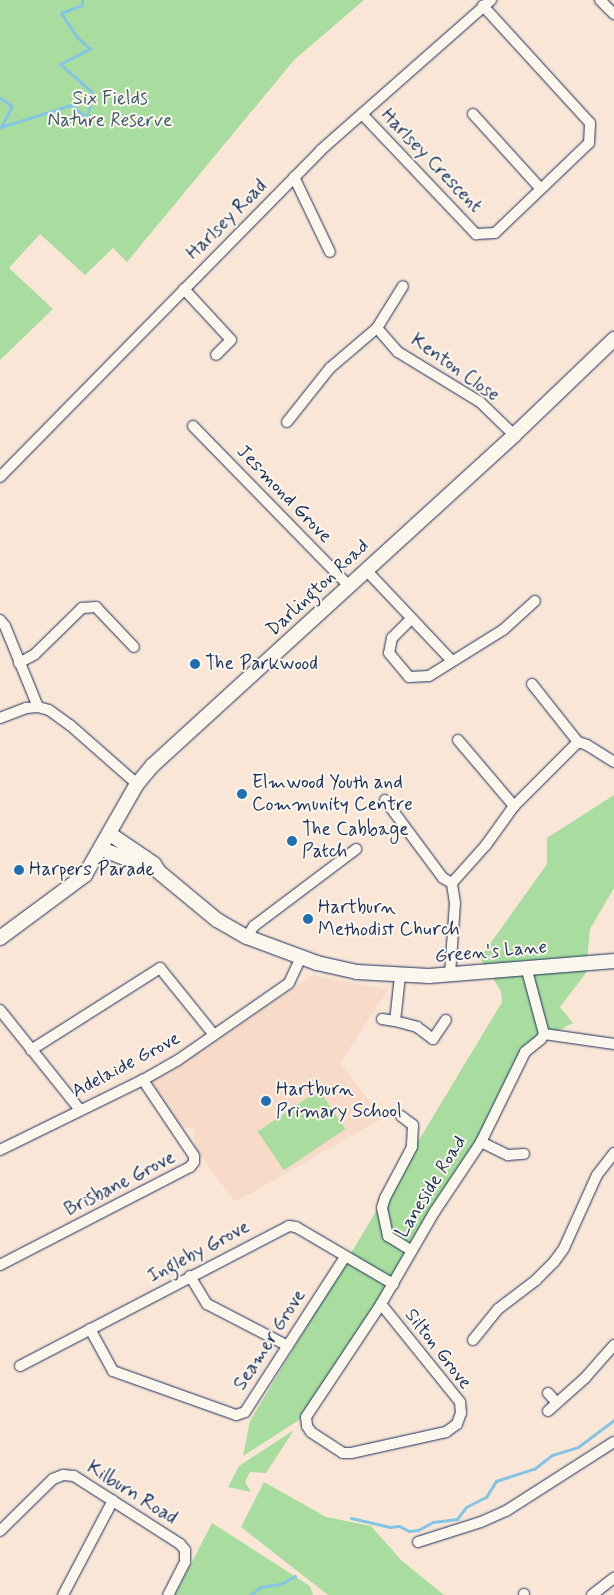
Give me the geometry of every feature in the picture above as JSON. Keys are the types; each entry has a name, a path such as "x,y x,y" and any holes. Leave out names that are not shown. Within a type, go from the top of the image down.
{"street":[{"path":"600,0 614,14"},
{"name":"Harlsey Road","path":"0,477 294,177 487,3"},
{"name":"Harlsey Crescent","path":"362,114 476,234 495,233 589,143 590,124 487,3"},
{"path":"474,114 541,189"},
{"path":"294,177 330,252"},
{"path":"287,422 330,368 377,328 403,286"},
{"path":"184,289 231,340 216,355"},
{"name":"Kenton Close","path":"377,328 398,352 480,402 514,435"},
{"name":"Darlington Road","path":"0,938 86,875 137,784 174,745 514,435 614,338"},
{"name":"Jesmond Grove","path":"194,426 349,586"},
{"path":"366,570 452,661"},
{"path":"411,619 392,638 389,653 409,677 430,676 503,630 535,601"},
{"path":"19,663 35,654 82,608 96,607 134,647"},
{"path":"0,620 5,626 38,707"},
{"path":"532,684 578,742 587,744 614,762"},
{"path":"0,718 26,708 38,707 49,710 64,720 137,784"},
{"path":"458,740 514,806"},
{"path":"452,883 486,845 514,806 578,742"},
{"path":"385,800 443,878 452,883 456,903 450,974"},
{"name":"Green's Lane","path":"110,834 154,864 159,872 212,917 247,937 301,957 357,972 400,976 450,974 614,960"},
{"name":"Green's Lane","path":"102,849 159,872"},
{"path":"247,937 254,926 356,849"},
{"name":"Adelaide Grove","path":"0,1150 143,1080 178,1060 289,983 301,957"},
{"path":"526,967 544,1034 614,1044"},
{"path":"31,1050 160,968 214,1035"},
{"path":"395,1021 400,976"},
{"path":"0,1010 80,1110"},
{"path":"382,1018 418,1027 433,1039 446,1020"},
{"name":"Laneside Road","path":"306,1417 381,1304 412,1250 481,1142 525,1052 541,1039 544,1034"},
{"name":"Brisbane Grove","path":"0,1265 190,1167 194,1162 194,1156 143,1080"},
{"path":"401,1116 413,1125"},
{"path":"413,1125 424,1122"},
{"path":"412,1250 388,1236 382,1208 385,1198 412,1147 413,1125"},
{"path":"481,1142 508,1155 524,1154"},
{"path":"473,1340 498,1309 536,1280 554,1262 564,1248 598,1175 614,1152"},
{"name":"Ingleby Grove","path":"20,1366 289,1226 296,1227 393,1284"},
{"name":"Seamer Grove","path":"90,1330 113,1371 236,1415 245,1412 345,1257"},
{"path":"190,1276 207,1304 288,1346"},
{"name":"Silton Grove","path":"306,1417 307,1426 311,1432 343,1453 351,1454 446,1432 457,1424 461,1413 460,1402 381,1304"},
{"path":"548,1411 585,1378 614,1345"},
{"path":"548,1393 556,1402"},
{"path":"418,1542 472,1526 506,1511 614,1442"},
{"name":"Kilburn Road","path":"0,1531 46,1485 63,1475 74,1476 174,1539 185,1550 185,1562 168,1595"},
{"path":"63,1595 113,1500"},
{"path":"592,1595 614,1578"}],"shaded area":[{"name":"Hartburn Primary School","path":"313,975 388,990 340,1063 383,1118 237,1201 233,1200 194,1146 195,1129 181,1127 150,1083 174,1070"}],"green space":[{"name":"Six Fields Nature Reserve","path":"0,0 364,0 294,60 127,262 113,248 85,275 40,234 9,268 53,309 0,360"},
{"path":"614,795 614,888 590,929 586,973 560,1007 573,1023 532,1045 534,1048 479,1143 302,1418 243,1456 250,1421 502,1002 501,991 480,958 547,864 547,838"},
{"path":"319,1090 345,1129 284,1170 258,1131"},
{"path":"294,1430 266,1473 250,1472 245,1482 251,1492 228,1487 239,1466"},
{"path":"264,1482 326,1517 371,1526 401,1560 444,1595 328,1595 241,1527"},
{"path":"212,1523 310,1586 313,1595 175,1595"}],"waterway":[{"path":"0,98 12,106 1,127 71,105 87,118 92,92 60,64 90,49 77,37 61,13 82,5 82,0"},
{"path":"351,1518 389,1527 399,1526 409,1531 418,1530 433,1522 457,1519 466,1507 486,1497 496,1481 534,1469 552,1455 578,1447 614,1420"},
{"path":"250,1595 261,1587 281,1584 295,1576"}],"place":[{"name":"The Parkwood","path":"195,664"},
{"name":"Elmwood Youth and Community Centre","path":"242,794"},
{"name":"The Cabbage Patch","path":"292,841"},
{"name":"Harpers Parade","path":"19,870"},
{"name":"Hartburn Methodist Church","path":"308,919"},
{"name":"Hartburn Primary School","path":"266,1101"}]}
